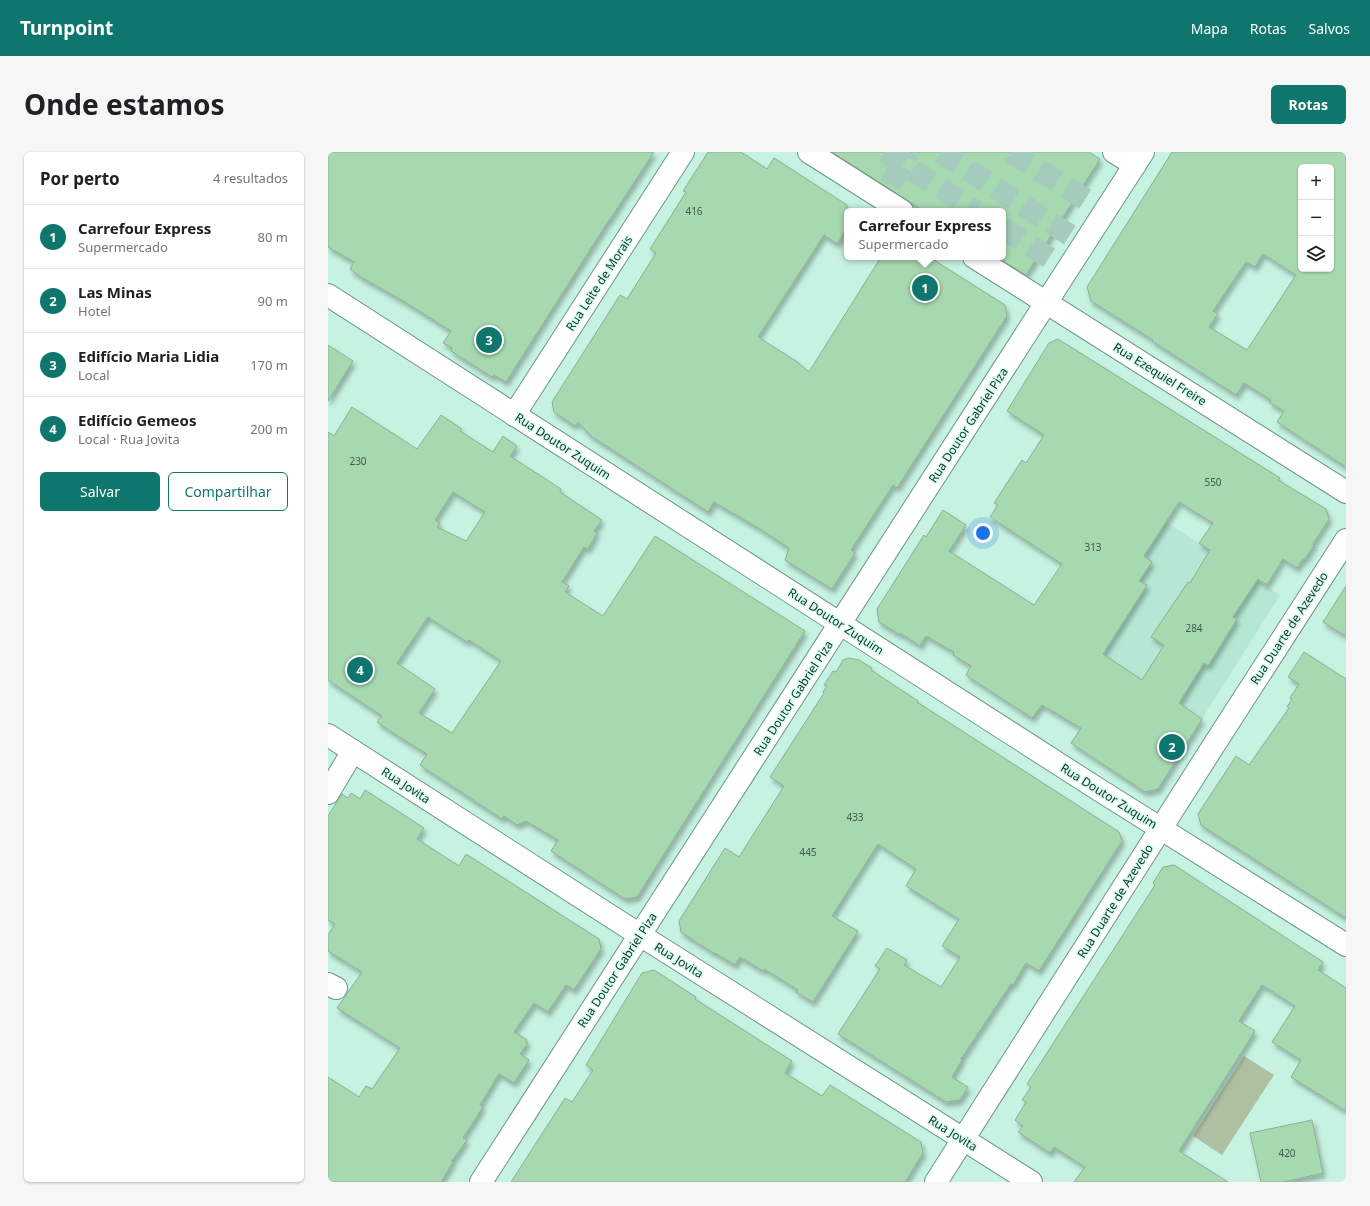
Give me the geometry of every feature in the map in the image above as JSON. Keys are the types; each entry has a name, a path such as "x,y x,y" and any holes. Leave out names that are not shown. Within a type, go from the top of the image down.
{"street":[{"name":"Rua Leite de Morais","path":"514,415 683,152"},
{"path":"809,152 897,208"},
{"path":"1114,152 1139,159"},
{"name":"Rua Doutor Gabriel Piza","path":"481,1182 1139,159"},
{"name":"Rua Ezequiel Freire","path":"979,260 1346,492"},
{"name":"Rua Doutor Zuquim","path":"328,295 840,624 1346,945"},
{"name":"Rua Duarte de Azevedo","path":"936,1182 1346,540"},
{"name":"Rua Jovita","path":"328,735 640,935 1031,1182"},
{"path":"328,793 352,751"}],"shaded area":[{"path":"1166,522 1280,595 1202,719 1103,655 1146,585 1139,581 1151,562 1144,556"},
{"path":"1244,1056 1274,1075 1222,1155 1193,1136"}],"building":[{"path":"328,152 654,152 506,382 494,375 492,377 451,351 452,348 443,343 451,331 405,302 361,277 350,269 354,262 328,247"},
{"path":"708,152 741,152 767,169 774,158 847,205 847,208 844,208 844,233 837,244 824,235 758,337 796,361 809,372 879,260 934,260 1005,305 1007,316 897,488 893,485 851,550 855,553 832,589 785,560 789,548 760,529 714,502 708,512 591,436 578,422 575,426 554,412 552,402 620,295 627,299 656,253 650,249 686,192 683,191"},
{"path":"832,152 1089,152 1100,159 1026,275 1003,261 1006,260 1006,208 919,208"},
{"path":"1172,152 1346,152 1346,467 1277,422 1284,411 1270,403 1271,400 1244,383 1236,395 1091,301 1087,287","holes":["1263,254 1296,275 1247,350 1209,327 1218,314 1213,311 1246,262 1255,267"]},
{"path":"1058,339 1280,478 1278,480 1326,509 1329,519 1305,559 1303,559 1297,568 1283,559 1267,585 1258,579 1233,617 1237,619 1208,666 1204,663 1179,703 1202,719 1158,789 1145,792 1071,743 1081,728 1042,705 1032,718 966,675 971,666 953,655 954,652 926,636 920,646 879,622 877,609 924,535 926,537 943,510 966,525 949,551 1034,605 1062,564 990,517 998,505 994,503 1022,460 1026,463 1044,435 1007,411 1049,343","holes":["1179,502 1213,523 1199,543 1210,550 1190,583 1188,582 1151,637 1164,645 1142,680 1103,654 1147,585 1139,581 1152,562 1144,556"]},
{"path":"328,345 353,361 328,401"},
{"path":"352,407 417,449 441,415 462,429 460,431 493,452 503,436 517,446 510,456 561,489 560,492 602,520 594,531 597,533 588,549 584,547 562,582 569,586 565,592 603,616 655,536 805,631 637,897 625,899 551,851 558,840 526,821 517,825 504,816 502,819 420,765 427,754 377,722 382,716 328,680 328,432 334,436","holes":["453,492 485,512 466,541 437,527 440,523 435,520","428,617 467,642 469,640 501,661 452,733 419,713 435,689 397,663"]},
{"path":"1346,586 1346,636 1323,622"},
{"path":"1304,652 1346,679 1346,918 1201,825 1198,814 1236,756 1249,765 1289,708 1287,707 1292,699 1290,698 1299,684 1288,677"},
{"path":"848,658 859,660 872,668 871,670 918,701 917,702 1119,832 1122,841 1039,971 1026,963 1013,985 1011,984 961,1059 962,1060 952,1077 968,1087 960,1100 946,1102 838,1034 880,969 875,966 887,948 907,960 904,965 941,987 960,957 942,946 959,919 906,886 916,869 878,844 832,916 858,931 813,1002 796,992 798,990 764,969 763,971 740,957 735,965 681,932 679,921 725,848 739,857 784,786 770,777 824,693 823,692 827,686 824,685 833,671 836,672 843,660"},
{"path":"365,790 424,828 417,839 459,866 466,854 599,939 601,949 574,990 566,985 548,1012 534,1003 514,1032 527,1040 526,1042 528,1043 520,1054 529,1060 514,1083 499,1074 480,1105 483,1107 463,1138 467,1140 452,1161 453,1162 441,1182 328,1182 328,1077 359,1097 366,1086 372,1089 400,1048 337,1008 362,972 328,951 328,935 335,924 328,920 328,816 342,794 348,798 351,793 360,799"},
{"path":"1174,865 1323,962 1318,970 1346,988 1346,1111 1291,1077 1301,1060 1272,1042 1295,1006 1262,985 1239,1021 1255,1031 1179,1151 1228,1182 1074,1182 1085,1167 1054,1147 1050,1153 1018,1132 1023,1126 1015,1120 1026,1102 1022,1100 1031,1087 1027,1084 1155,885 1153,883 1163,867"},
{"path":"654,970 696,997 695,999 792,1061 785,1073 822,1096 830,1085 921,1142 923,1153 905,1182 511,1182 565,1098 572,1102 593,1070 586,1065 642,973"},
{"path":"1312,1120 1323,1173 1284,1182 1261,1182 1250,1133"}],"tunnel":[{"path":"885,152 971,208"},
{"path":"890,185 909,152"},
{"path":"940,152 1084,244"},
{"path":"1011,152 1105,212"},
{"path":"1006,230 1068,270"}],"place":[{"name":"Carrefour Express","path":"925,288"},
{"name":"Edifício Maria Lidia","path":"489,340"},
{"name":"Edifício Gemeos","path":"360,670"},
{"name":"Las Minas","path":"1172,747"}]}
